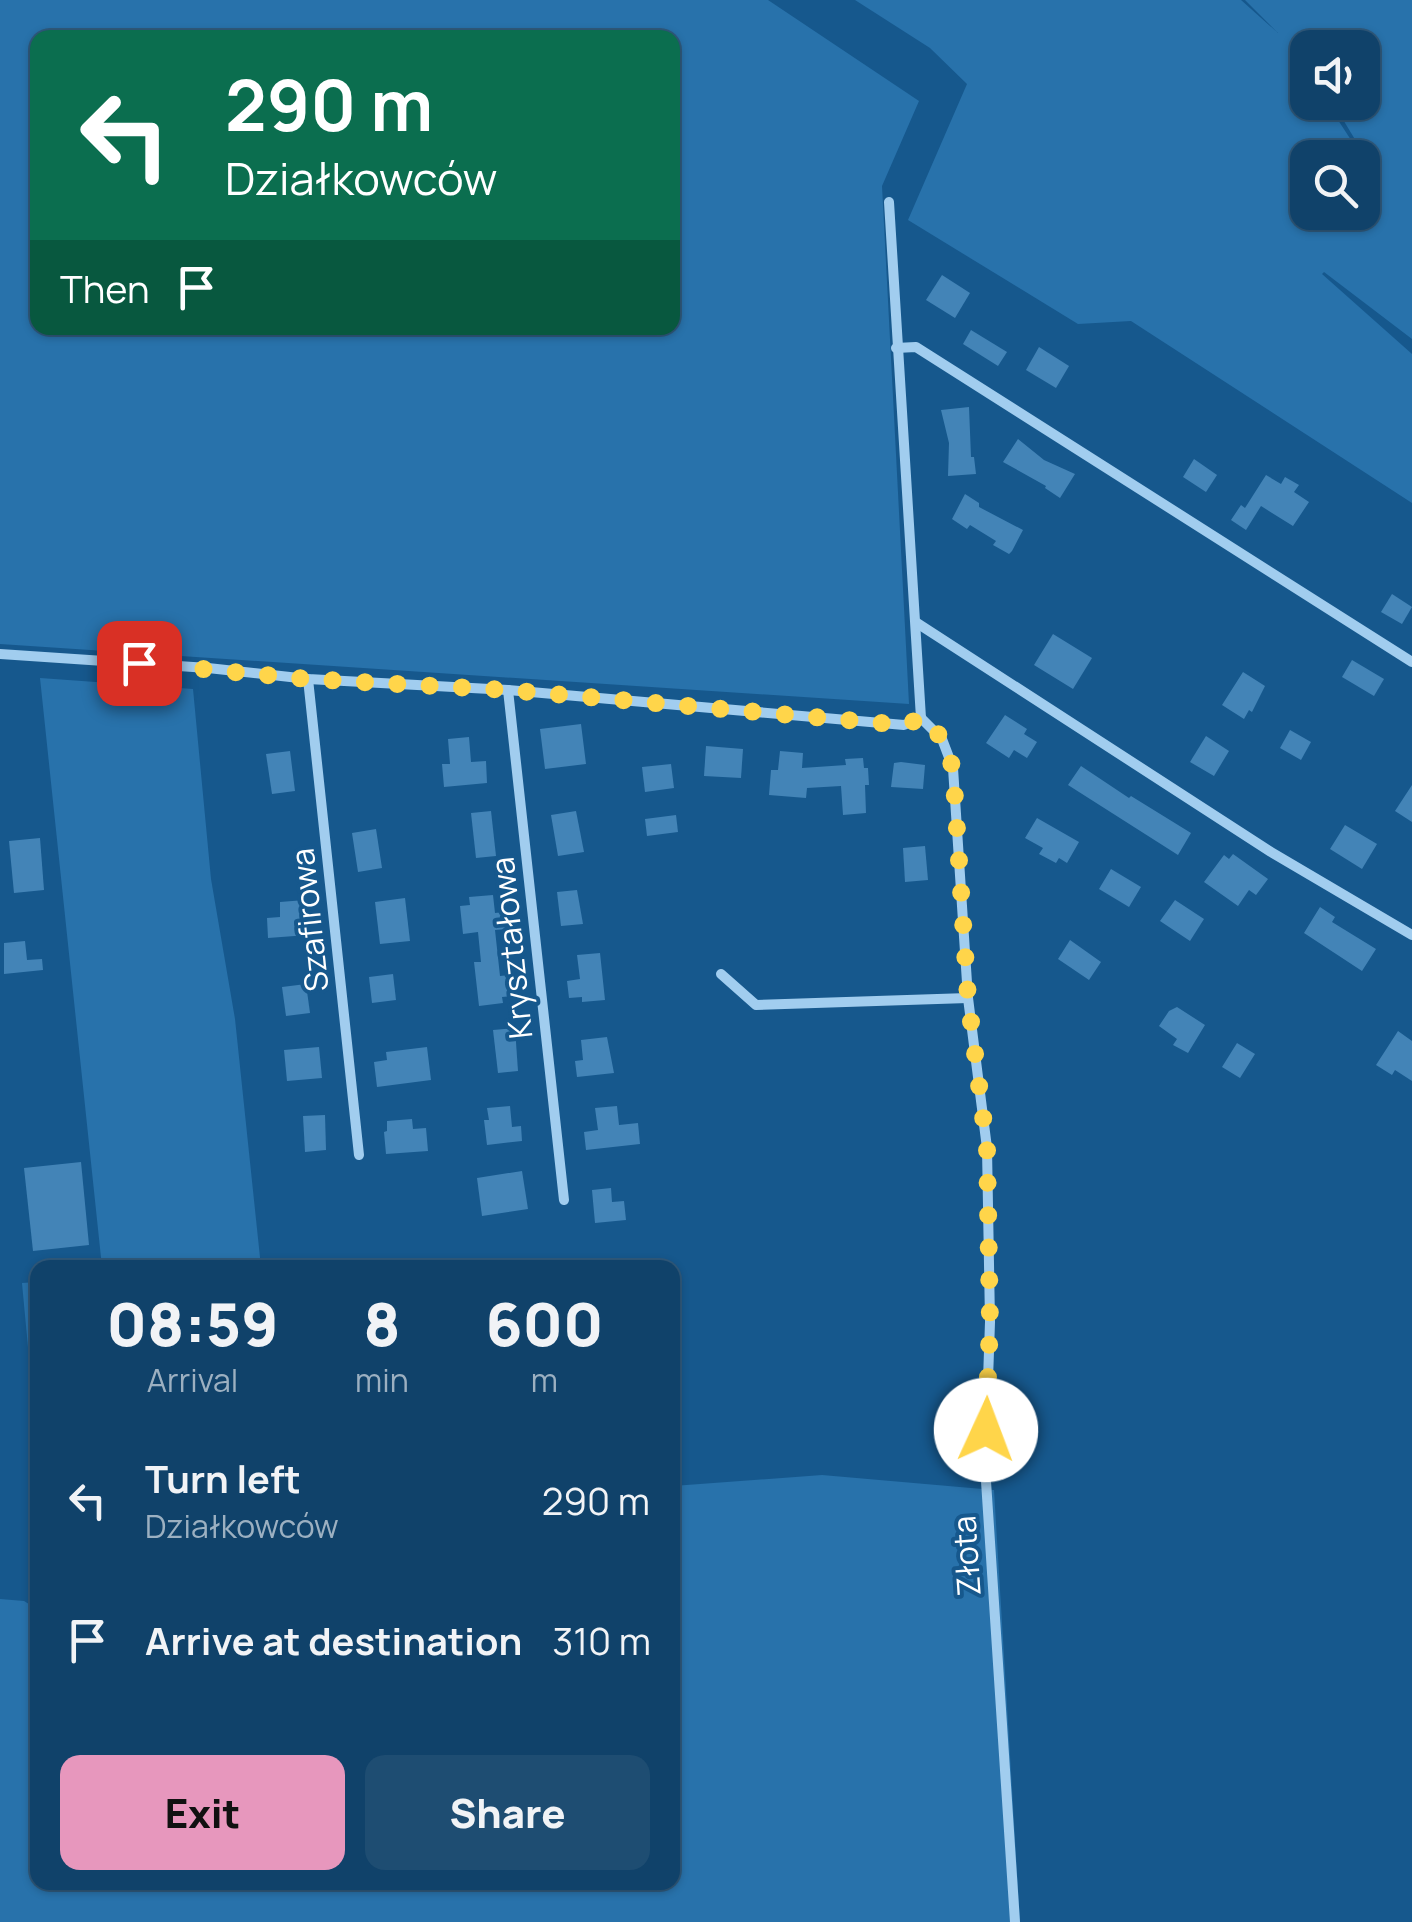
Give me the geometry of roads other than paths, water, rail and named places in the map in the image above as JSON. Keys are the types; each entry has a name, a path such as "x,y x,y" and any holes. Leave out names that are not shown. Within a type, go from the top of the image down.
{"street":[{"path":"0,654 308,679 508,690 904,725 922,718 889,202"},
{"path":"896,348 916,347 1412,662"},
{"path":"917,623 1271,852 1412,934"},
{"name":"Szafirowa","path":"308,679 359,1156"},
{"name":"Kryształowa","path":"508,690 564,1200"},
{"name":"Złota","path":"922,718 942,738 953,768 968,998 987,1148 990,1322 985,1466 1015,1922"},
{"path":"721,974 756,1006 968,998"}]}
